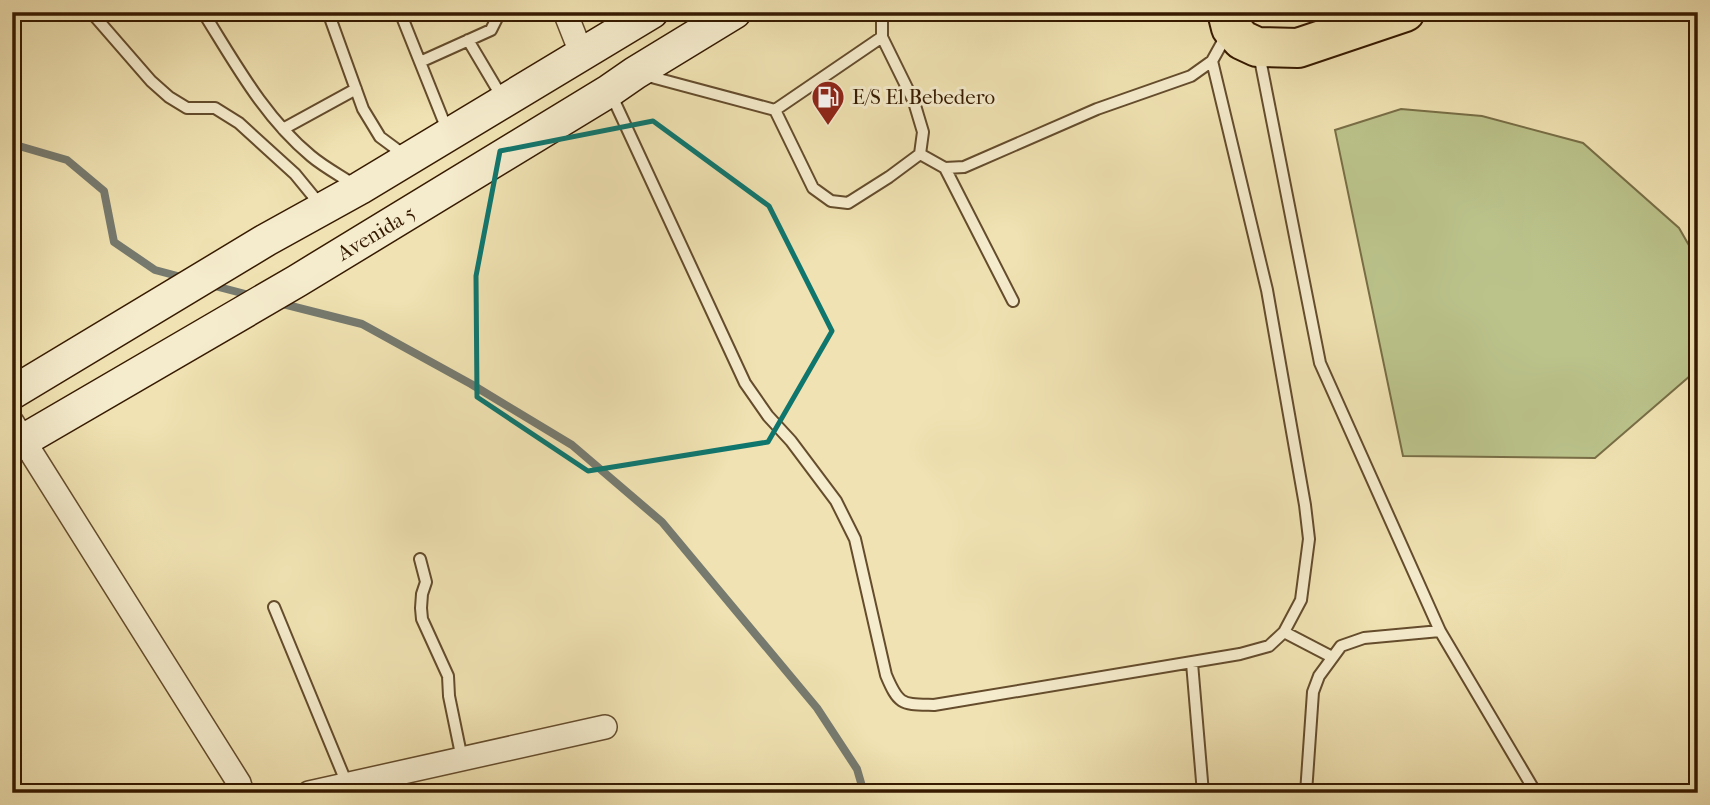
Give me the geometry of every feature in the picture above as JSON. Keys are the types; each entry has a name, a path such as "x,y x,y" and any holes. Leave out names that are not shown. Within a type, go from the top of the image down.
{"highway":[{"path":"1238,29 1298,48 1405,12"}],"main road":[{"path":"12,393 266,240 324,209 505,102 652,12"},
{"name":"Avenida 5","path":"16,437 180,349 296,281 609,92 635,73 735,12"}],"street":[{"path":"565,12 582,55"},
{"path":"16,437 232,771 242,793"},
{"path":"309,793 605,727"}],"lane":[{"path":"91,12 169,97 187,108 215,108 239,123 295,174 324,209"},
{"path":"203,12 260,102 283,129 312,157 360,188"},
{"path":"328,12 363,109 380,137 409,159"},
{"path":"400,12 449,135"},
{"path":"420,62 491,30 500,12"},
{"path":"775,110 813,188 831,201 848,204 920,154 923,132 914,102 882,37 882,12"},
{"path":"920,154 945,168 964,167 1097,109 1191,76 1212,61 1238,29"},
{"path":"1238,29 1320,363 1440,631 1536,793"},
{"path":"635,73 775,110 882,37"},
{"path":"468,40 505,102"},
{"path":"609,92 744,383 831,493 855,538 886,675 895,695 907,704 934,705 1192,663 1269,646 1284,632 1301,600 1309,539 1305,505 1267,290 1212,61"},
{"path":"283,129 356,89"},
{"path":"945,168 1013,300"},
{"path":"420,559 426,582 422,594 422,619 448,676 449,696 462,759"},
{"path":"274,607 347,784"},
{"path":"1306,793 1313,692 1319,676 1341,646 1364,638 1440,631"},
{"path":"1284,632 1332,657"},
{"path":"1192,663 1203,793"}],"highlighted area":[{"path":"653,121 769,206 832,331 768,442 588,471 477,397 476,276 500,151"}],"green space":[{"path":"1401,109 1482,116 1583,143 1679,228 1698,261 1698,369 1595,458 1403,456 1335,130"}],"waterway":[{"path":"12,144 67,160 104,191 114,242 155,270 185,278"},
{"path":"211,285 253,296"},
{"path":"279,303 362,324 471,384 572,445 662,522 817,708 857,769 864,793"}],"place":[{"name":"E/S El Bebedero","path":"828,127"}]}
